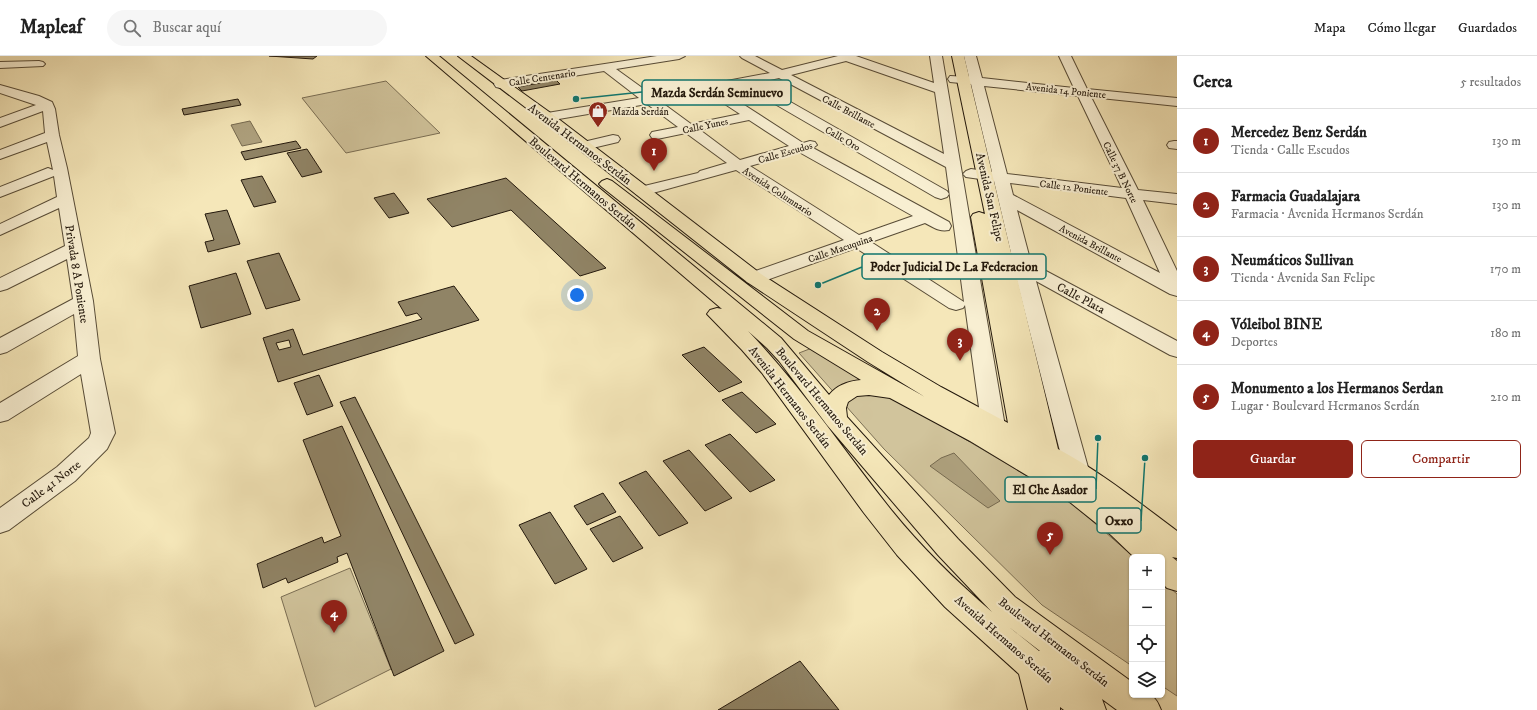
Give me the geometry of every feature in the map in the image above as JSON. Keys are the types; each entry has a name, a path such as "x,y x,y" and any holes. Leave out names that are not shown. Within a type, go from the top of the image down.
{"main road":[{"name":"Avenida Hermanos Serdán","path":"415,56 530,151 734,328 774,373 884,520 932,575 980,621 1033,667 1090,710"},
{"name":"Boulevard Hermanos Serdán","path":"432,56 774,343 786,356 834,419 948,547 1005,606 1096,676 1145,710"},
{"name":"Boulevard Hermanos Serdán","path":"449,56 541,119"},
{"name":"Avenida Hermanos Serdán","path":"464,56 479,67 494,86 541,119 585,154 642,190 754,278 875,357 958,407 995,436 1037,459 1077,471 1110,494 1177,547"},
{"name":"Avenida San Felipe","path":"950,56 959,82 978,173 1003,256 1037,459"},
{"name":"Avenida San Felipe","path":"958,56 959,82"},
{"name":"Boulevard Hermanos Serdán","path":"585,154 801,335 906,397 995,436"},
{"name":"Avenida San Felipe","path":"978,173 985,246 1001,333 1037,459"},
{"path":"834,419 834,406 837,400 845,392 851,389 867,387 878,388 906,397"},
{"path":"854,479 857,444"},
{"path":"1037,459 1080,496 1120,527 1150,554"},
{"path":"1165,568 1177,579"},
{"path":"1005,606 1033,667 1044,710"}],"street":[{"path":"0,60 6,56"},
{"name":"Calle Centenario","path":"494,86 679,56"},
{"name":"Calle Brillante","path":"746,56 781,75 978,173"},
{"path":"541,119 781,75 847,56"},
{"name":"Avenida 14 Poniente","path":"847,56 959,82 1083,92 1177,102"},
{"name":"Avenida San Felipe","path":"936,56 959,82 978,173 995,436"},
{"name":"Avenida San Felipe","path":"959,82 970,56"},
{"name":"Calle 37 B Norte","path":"1065,56 1176,289"},
{"path":"0,65 39,64"},
{"name":"Avenida Columnario","path":"607,68 738,165 956,304"},
{"name":"Calle Oro","path":"746,82 941,194"},
{"path":"709,88 800,147 942,226"},
{"path":"0,89 47,105"},
{"path":"0,98 13,93"},
{"path":"0,123 47,105"},
{"name":"Privada 8 A Poniente","path":"47,105 60,168 64,200 83,301 89,359 103,432 99,443"},
{"name":"Calle Yunes","path":"657,135 752,115"},
{"name":"Calle Escudos","path":"642,190 700,176 865,128"},
{"path":"0,155 52,135"},
{"path":"585,154 613,140"},
{"path":"0,192 48,173"},
{"name":"Avenida San Felipe","path":"978,173 1005,197 1077,471"},
{"name":"Calle 12 Poniente","path":"978,173 1132,195 1177,199"},
{"name":"Avenida Brillante","path":"1005,197 1176,289"},
{"path":"0,230 64,200"},
{"name":"Calle Macuquina","path":"754,278 925,217"},
{"name":"Calle Plata","path":"985,246 1177,350"},
{"path":"0,285 74,248"},
{"path":"0,347 83,301"},
{"path":"0,414 89,359"},
{"name":"Calle 41 Norte","path":"0,522 66,474 99,443"}],"shaded area":[{"path":"386,81 440,133 346,153 302,98"},
{"path":"250,121 262,142 242,146 231,125"},
{"path":"812,348 1069,501 1131,554 1129,554 1129,664 1042,605 884,449 799,353"},
{"path":"954,453 1000,501 988,508 930,466 941,458"},
{"path":"350,568 391,669 315,707 281,597"},
{"path":"1165,584 1177,594 1177,696 1165,688"}],"building":[{"path":"269,56 317,56 313,59"},
{"path":"556,80 560,84 522,91 518,87"},
{"path":"238,99 241,105 184,115 182,109"},
{"path":"296,141 301,148 245,160 241,152"},
{"path":"307,149 322,172 302,177 287,153"},
{"path":"262,176 276,202 254,207 241,180"},
{"path":"506,178 606,268 580,276 511,210 452,227 427,199"},
{"path":"394,193 409,213 389,218 374,198"},
{"path":"227,210 240,244 208,252 205,242 214,240 205,214"},
{"path":"279,253 300,300 266,309 247,261"},
{"path":"236,273 251,314 201,328 189,286"},
{"path":"454,286 479,320 278,382 263,338 293,329 303,355 422,319 417,313 406,316 398,302","holes":["289,340 291,347 279,350 276,343"]},
{"path":"704,347 742,382 719,392 682,355"},
{"path":"319,375 333,406 307,415 294,383"},
{"path":"742,392 776,424 756,433 722,400"},
{"path":"355,397 474,635 455,644 340,402"},
{"path":"342,426 444,651 394,676 347,553 337,557 338,562 288,583 286,578 263,588 257,564 322,537 324,543 341,536 303,440"},
{"path":"730,434 775,480 750,492 705,445"},
{"path":"689,450 732,498 705,511 663,461"},
{"path":"646,471 688,523 659,536 619,483"},
{"path":"603,493 616,512 587,525 574,506"},
{"path":"550,512 587,569 555,584 519,525"},
{"path":"620,516 643,548 613,562 590,529"},
{"path":"800,661 839,710 718,710"}],"place":[{"name":"Mazda Serdán Seminuevo","path":"576,99"},
{"name":"Mazda Serdán","path":"598,128"},
{"name":"Mercedez Benz Serdán","path":"654,171"},
{"name":"Poder Judicial De La Federacion","path":"818,285"},
{"name":"Farmacia Guadalajara","path":"877,331"},
{"name":"Neumáticos Sullivan","path":"960,361"},
{"name":"El Che Asador","path":"1098,438"},
{"name":"Oxxo","path":"1145,458"},
{"name":"Monumento a los Hermanos Serdan","path":"1050,555"},
{"name":"Vóleibol BINE","path":"334,633"}]}
